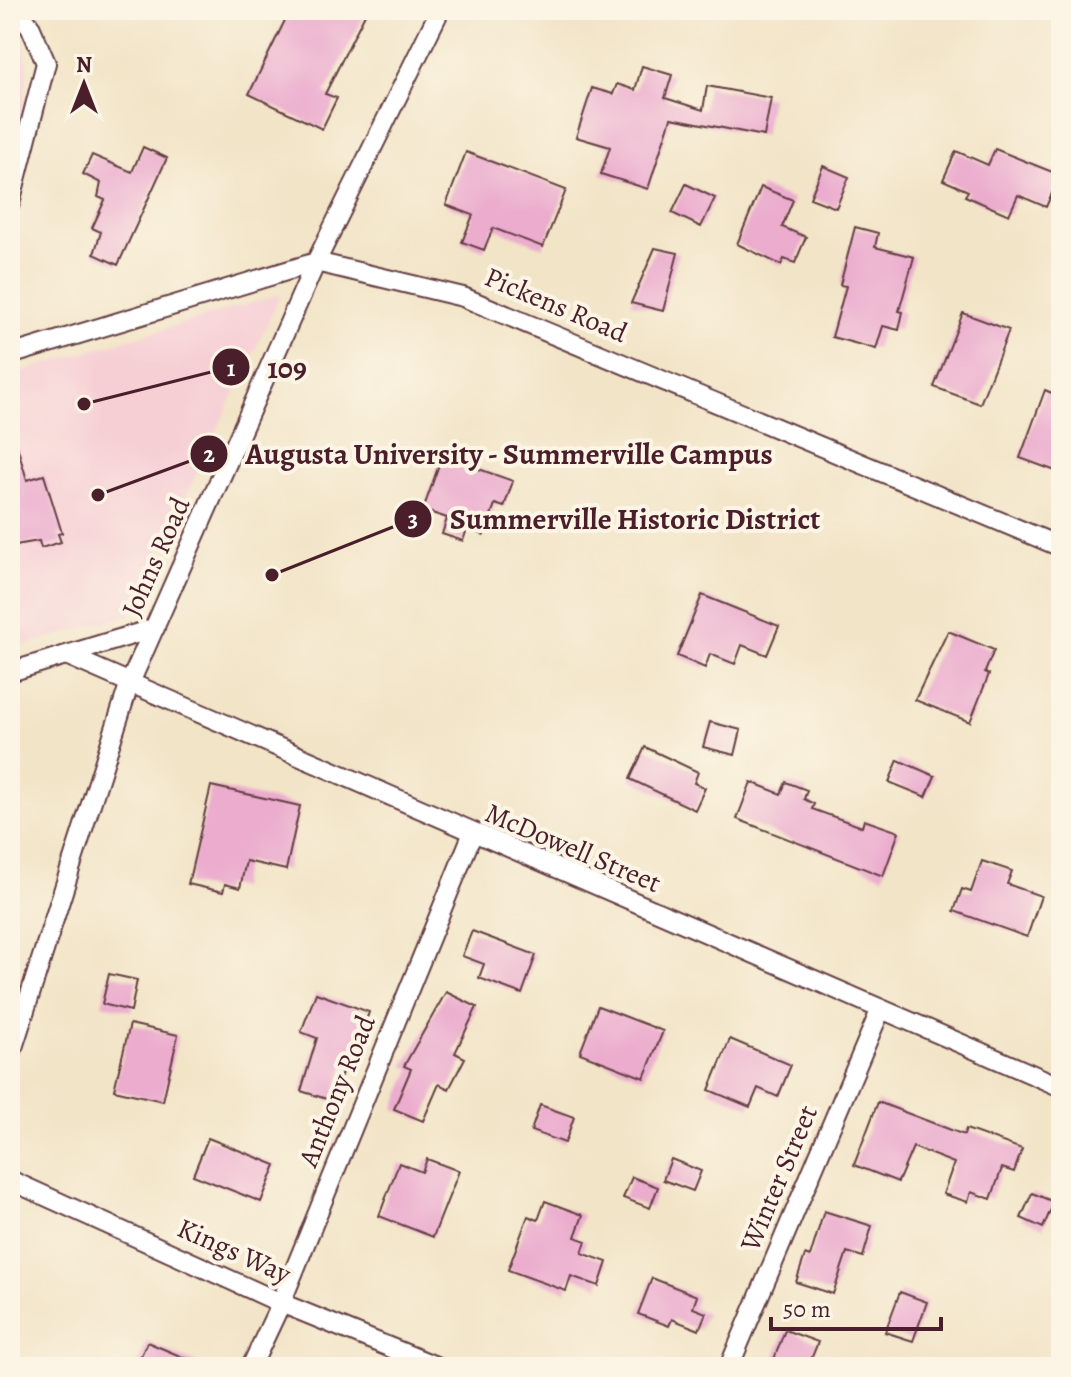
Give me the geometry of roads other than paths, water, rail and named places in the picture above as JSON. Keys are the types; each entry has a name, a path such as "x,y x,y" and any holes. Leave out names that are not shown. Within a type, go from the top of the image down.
{"street":[{"path":"10,203 46,63 30,26 17,10"},
{"name":"Johns Road","path":"10,1057 129,685 316,262 440,10"},
{"path":"10,355 316,262"},
{"name":"Pickens Road","path":"316,262 463,297 1061,547"},
{"path":"10,672 155,628"},
{"name":"McDowell Street","path":"66,655 472,835 1061,1087"},
{"name":"Anthony Road","path":"251,1367 281,1303 472,835"},
{"name":"Winter Street","path":"729,1367 880,1011"},
{"name":"Kings Way","path":"10,1180 281,1303 438,1367"}],"place":[{"name":"109","path":"84,404"},
{"name":"Augusta University - Summerville Campus","path":"98,495"},
{"name":"Summerville Historic District","path":"272,575"}]}
